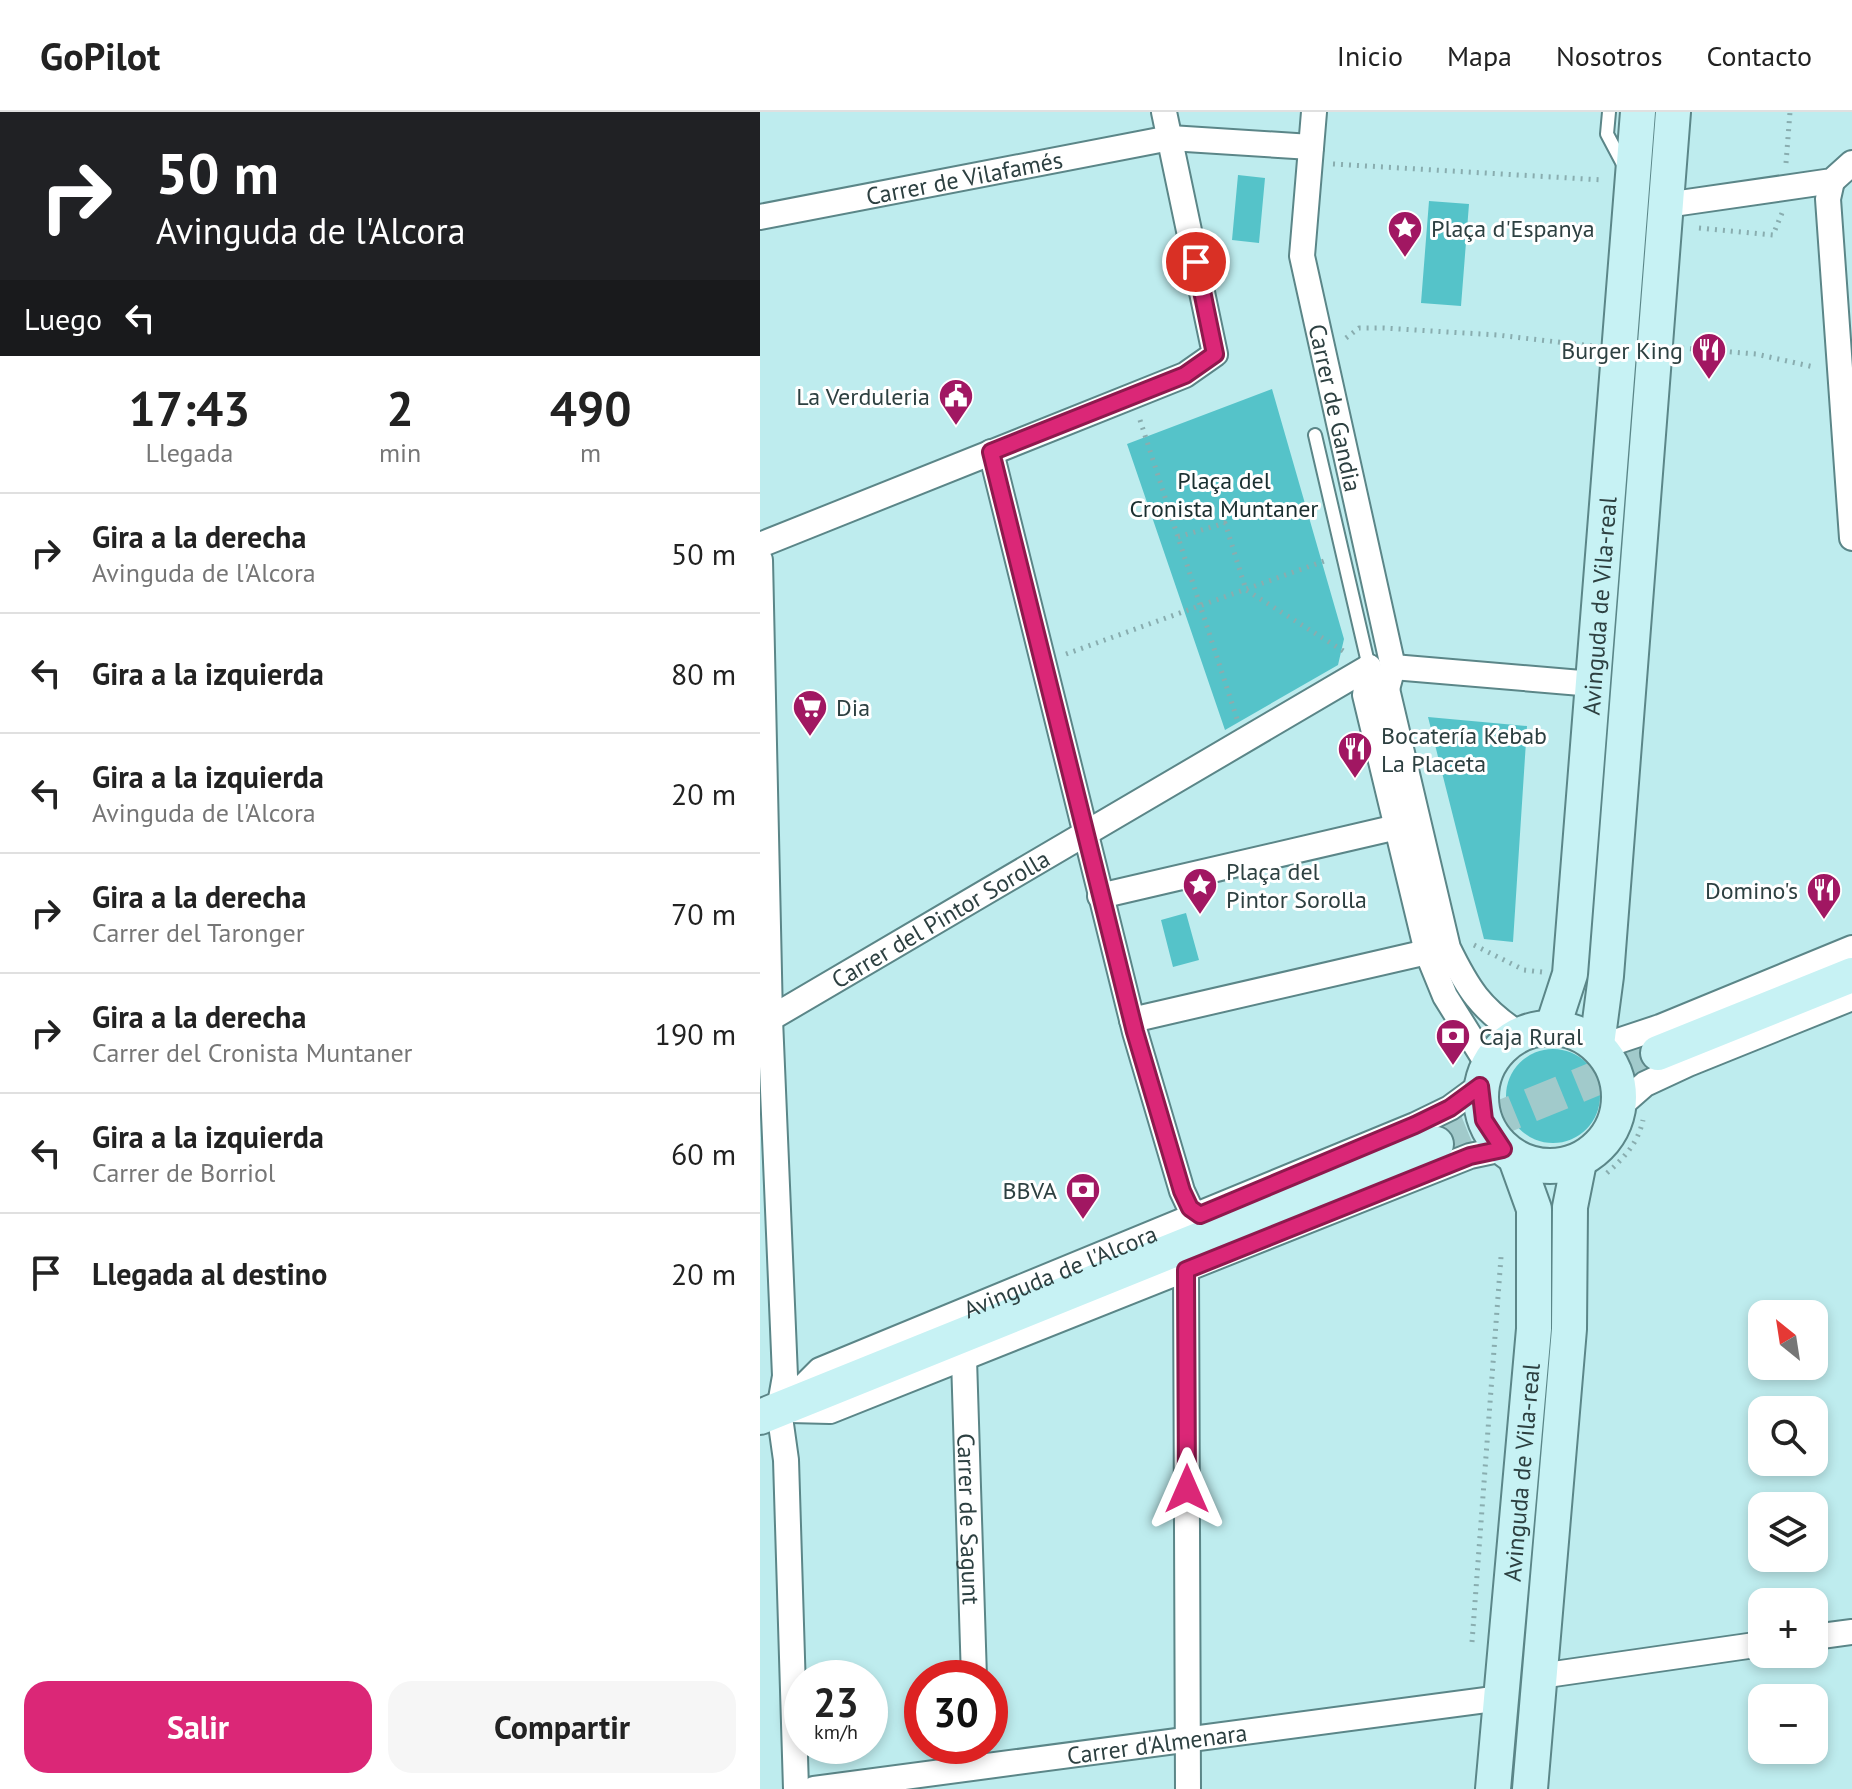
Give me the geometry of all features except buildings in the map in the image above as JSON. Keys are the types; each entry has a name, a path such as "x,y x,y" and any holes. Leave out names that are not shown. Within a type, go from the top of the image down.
{"main road":[{"name":"Avinguda de Vila-real","path":"1553,1026 1570,974 1593,684 1621,181 1638,112"},
{"name":"Avinguda de Vila-real","path":"1599,1045 1673,112"},
{"path":"1658,1053 1852,975"},
{"path":"1553,1026 1599,1045 1617,1073 1621,1105 1607,1139 1579,1162 1547,1167 1510,1154 1484,1120 1484,1076 1501,1047 1519,1034 1553,1026"},
{"name":"Avinguda de l'Alcora","path":"770,1413 1436,1144"},
{"name":"Avinguda de Vila-real","path":"1493,1789 1534,1329 1534,1209 1510,1154"},
{"name":"Avinguda de Vila-real","path":"1530,1789 1569,1329 1570,1207 1579,1162"}],"street":[{"path":"760,545 1185,375 1215,354 1164,112"},
{"name":"Carrer de Gandia","path":"1314,112 1302,256 1339,426 1445,996 1484,1076"},
{"path":"1170,138 1310,155"},
{"name":"Carrer de Vilafamés","path":"760,217 1170,138"},
{"path":"1666,205 1832,181 1852,163"},
{"path":"1832,181 1828,199 1852,538"},
{"path":"991,452 1132,1020 1182,1191 1190,1208 1200,1215"},
{"path":"760,560 765,1022 785,1376 770,1413 786,1460 796,1789"},
{"path":"1383,674 1593,684"},
{"name":"Carrer de Gandia","path":"1383,674 1365,695 1397,827 1437,950 1497,1019 1519,1034"},
{"name":"Carrer del Pintor Sorolla","path":"765,1022 1244,740 1383,674"},
{"path":"1100,896 1397,827"},
{"path":"1599,1045 1660,1027 1852,948"},
{"path":"1132,1020 1437,950"},
{"path":"1621,1105 1645,1084 1688,1064 1852,998"},
{"name":"Avinguda de l'Alcora","path":"770,1413 820,1370 1415,1125 1450,1108 1484,1076"},
{"name":"Avinguda de l'Alcora","path":"770,1413 830,1411 1470,1156 1510,1154"},
{"path":"1186,1270 1188,1789"},
{"name":"Carrer de Sagunt","path":"964,1359 973,1660"},
{"path":"1828,1635 1852,1632"},
{"path":"1540,1676 1748,1646"},
{"name":"Carrer d'Almenara","path":"1008,1754 1187,1739 1501,1698"},
{"name":"Carrer d'Almenara","path":"814,1789 941,1764"}],"lane":[{"path":"1609,112 1607,134 1621,181"},
{"path":"1315,435 1383,674"}],"path":[{"path":"1310,155 1621,181"},
{"path":"1324,357 1359,328 1497,335 1594,347 1596,331"},
{"path":"1673,348 1756,354 1841,375"},
{"path":"1132,396 1244,740"},
{"path":"1178,537 1225,523 1246,590 1383,674"},
{"path":"1042,663 1328,559"},
{"path":"1437,950 1469,943 1524,970 1570,974"}],"green space":[{"path":"1238,175 1265,178 1259,243 1232,240"},
{"path":"1429,201 1469,204 1461,306 1421,303"},
{"name":"Plaça del Cronista Muntaner","path":"1272,389 1344,639 1338,665 1225,730 1127,444"},
{"path":"1428,717 1527,726 1513,942 1484,939"},
{"path":"1186,913 1199,960 1173,967 1161,920"},
{"path":"1544,1049 1562,1049 1587,1062 1597,1078 1600,1096 1597,1114 1587,1130 1562,1143 1544,1143 1519,1130 1506,1105 1506,1087 1519,1062"}],"tunnel":[{"path":"1436,1144 1658,1053"}],"place":[{"name":"Plaça d'Espanya","path":"1405,259"},
{"name":"Burger King","path":"1709,381"},
{"name":"La Verduleria","path":"956,427"},
{"name":"Dia","path":"810,738"},
{"name":"Bocatería Kebab La Placeta","path":"1355,780"},
{"name":"Plaça del Pintor Sorolla","path":"1200,916"},
{"name":"Domino's","path":"1824,921"},
{"name":"Caja Rural","path":"1453,1067"},
{"name":"BBVA","path":"1083,1221"}],"route":[{"path":"1187,1489 1186,1270 1470,1156 1503,1149 1484,1120 1480,1086 1450,1108 1415,1125 1200,1215 1190,1208 1182,1191 1135,1032 991,452 1185,375 1215,354 1196,262"}]}
